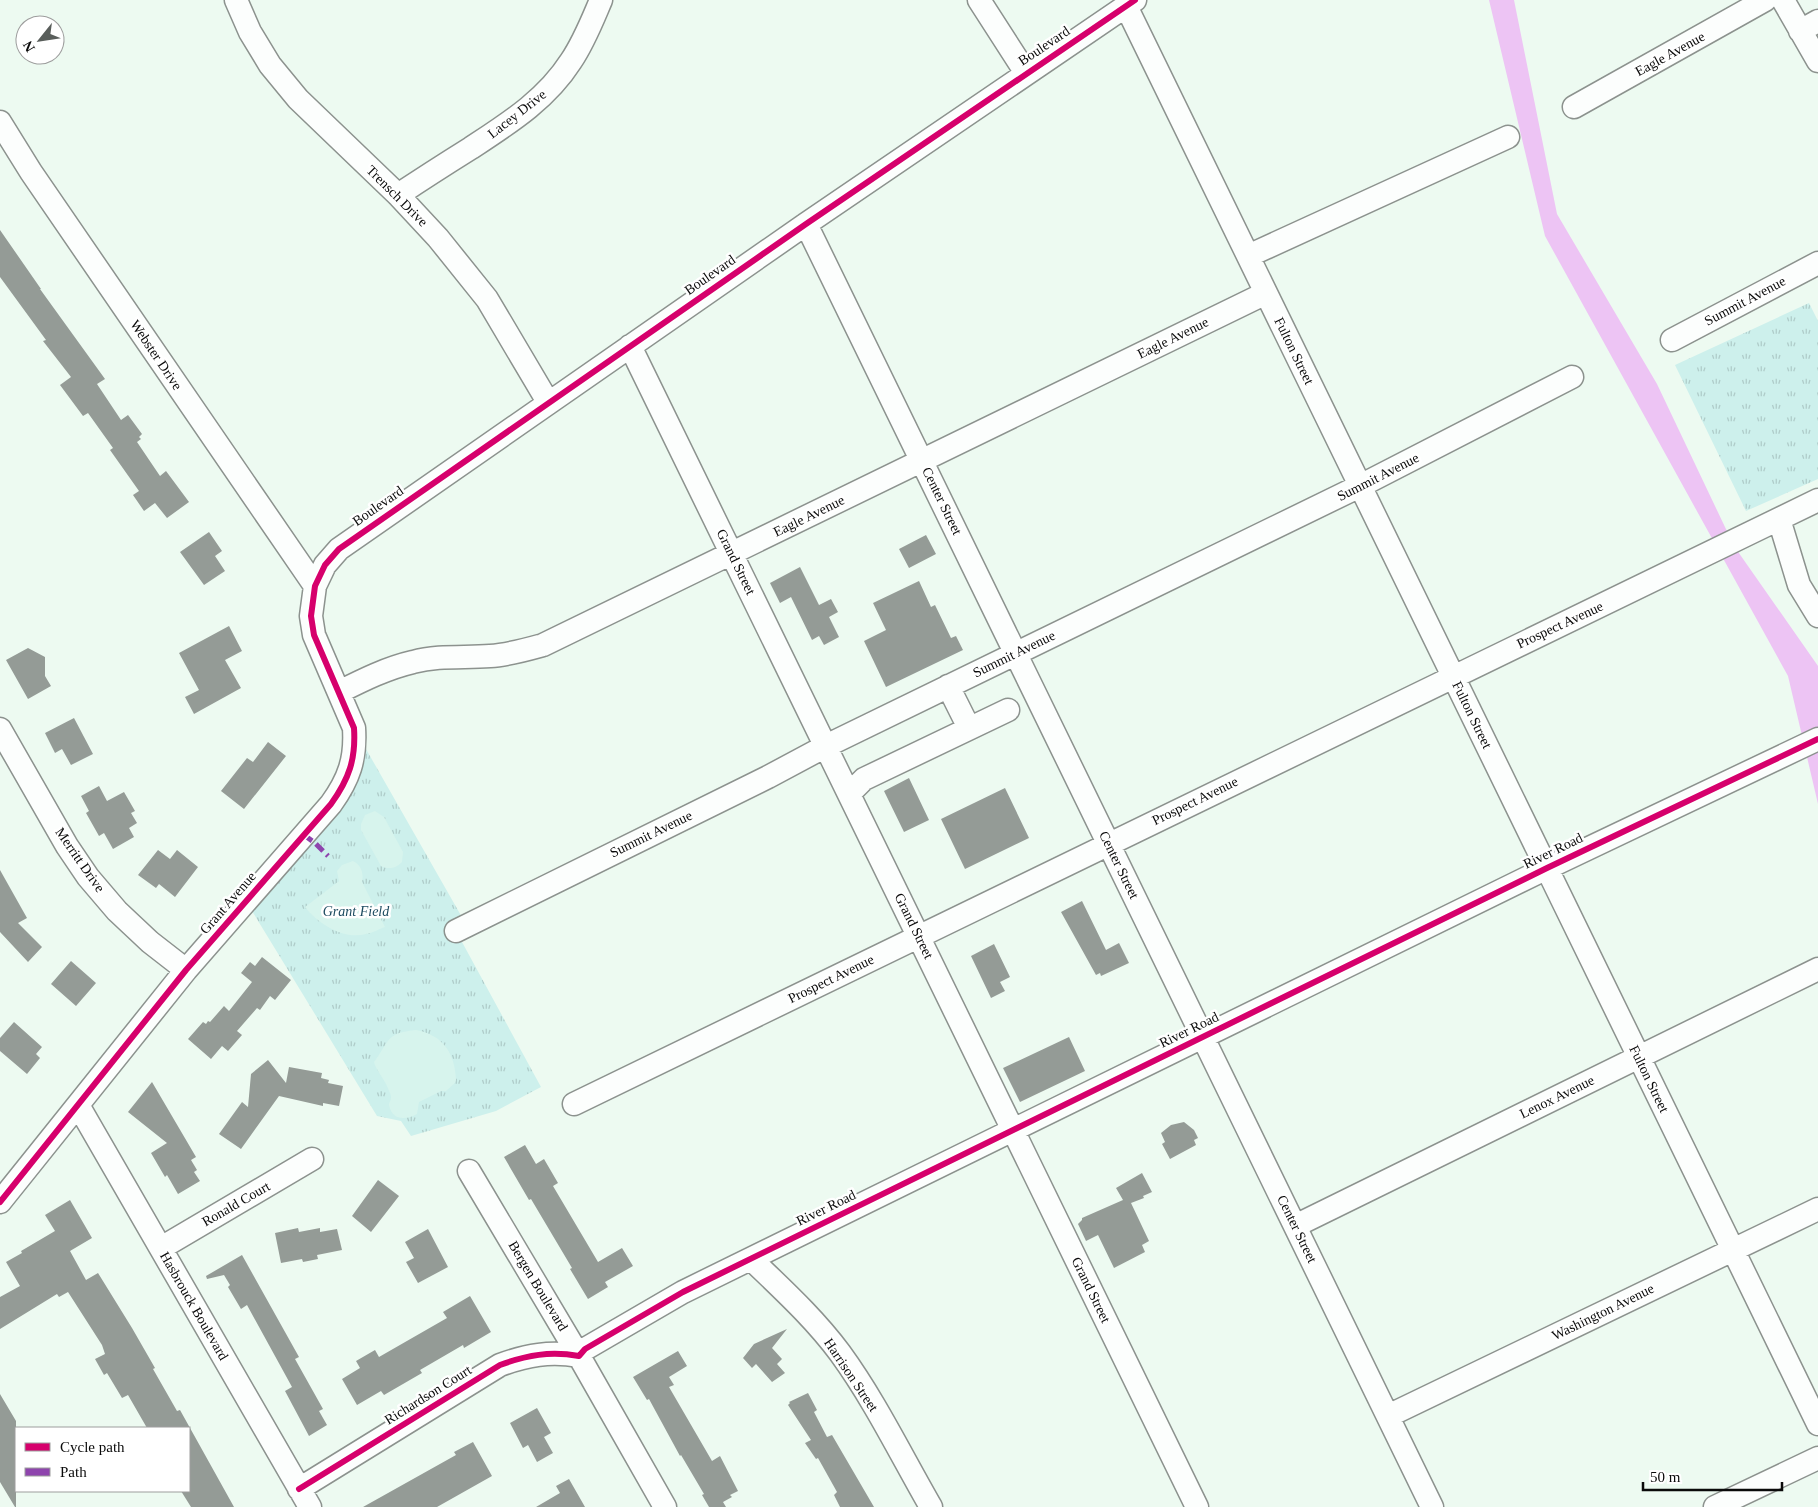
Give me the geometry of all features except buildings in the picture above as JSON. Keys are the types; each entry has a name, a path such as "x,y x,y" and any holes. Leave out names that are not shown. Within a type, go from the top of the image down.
{"street":[{"name":"Lacey Drive","path":"398,195 511,122 534,104 553,85 571,62 587,35 601,0"},
{"path":"979,0 1026,73"},
{"name":"Eagle Avenue","path":"1574,107 1765,0"},
{"path":"1783,0 1809,26 1818,61"},
{"name":"Trensch Drive","path":"238,1 250,32 270,65 298,99 398,195 438,238 487,299 548,402"},
{"name":"Boulevard","path":"315,586 325,565 339,548 806,224 1130,3"},
{"name":"Fulton Street","path":"1130,3 1248,256 1818,1424"},
{"name":"Webster Drive","path":"0,122 42,188 315,586"},
{"path":"1248,256 1508,137"},
{"name":"Center Street","path":"806,224 1432,1507"},
{"name":"Summit Avenue","path":"1672,340 1818,263"},
{"name":"Eagle Avenue","path":"339,692 381,672 414,661 444,657 489,656 515,653 543,645 1266,292"},
{"name":"Grand Street","path":"630,346 1197,1507"},
{"name":"Summit Avenue","path":"456,931 826,746 1360,486 1572,377"},
{"name":"Prospect Avenue","path":"574,1104 1818,500"},
{"path":"1779,519 1799,585 1818,616"},
{"name":"Grant Avenue","path":"1,1200 186,970 331,804 343,787 351,767 355,745 354,728 314,635 311,616 315,586"},
{"path":"948,686 969,728"},
{"path":"849,794 864,779 1008,710"},
{"name":"Merritt Drive","path":"0,729 67,846 88,877 124,917 150,942 186,970"},
{"name":"River Road","path":"579,1356 585,1349 683,1292 1547,868 1808,743"},
{"name":"Lenox Avenue","path":"1295,1226 1818,969"},
{"name":"Hasbrouck Boulevard","path":"78,1104 305,1498"},
{"name":"Ronald Court","path":"161,1248 312,1160"},
{"name":"Bergen Boulevard","path":"469,1171 579,1356 665,1507"},
{"name":"Washington Avenue","path":"1388,1416 1818,1209"},
{"name":"Harrison Street","path":"751,1259 803,1309 839,1353 865,1392 931,1507"},
{"name":"Richardson Court","path":"305,1498 500,1365 522,1357 542,1353 579,1356"},
{"path":"1715,1507 1818,1458"}],"green space":[{"path":"1809,303 1818,321 1818,479 1746,511 1675,365"},
{"name":"Grant Field","path":"354,728 467,926 456,931 541,1087 496,1111 411,1136 401,1121 377,1116 246,901 331,804"},
{"path":"375,811 384,817 403,852 402,862 395,867 387,868 381,866 361,830 361,824 365,815"},
{"path":"353,861 361,870 363,875 362,882 385,927 371,933 349,935 340,933 324,925 305,907 339,881 337,871 342,865"},
{"path":"416,1030 434,1036 446,1047 453,1062 456,1080 446,1091 441,1091 419,1102 417,1114 400,1118 393,1114 391,1110 389,1105 391,1094 374,1062 389,1039 399,1033"}],"shaded area":[{"path":"1489,0 1514,0 1557,214 1657,384 1734,546 1818,666 1818,804 1788,676 1545,236"}],"marked path":[{"path":"304,835 328,856"}],"cycle path":[{"path":"0,1202 186,970 331,804 347,777 354,749 354,728 314,635 311,616 315,586 325,565 339,549 806,224 1135,0"},
{"path":"299,1489 500,1365 539,1355 579,1356 585,1349 683,1292 1547,868 1818,739"}]}
